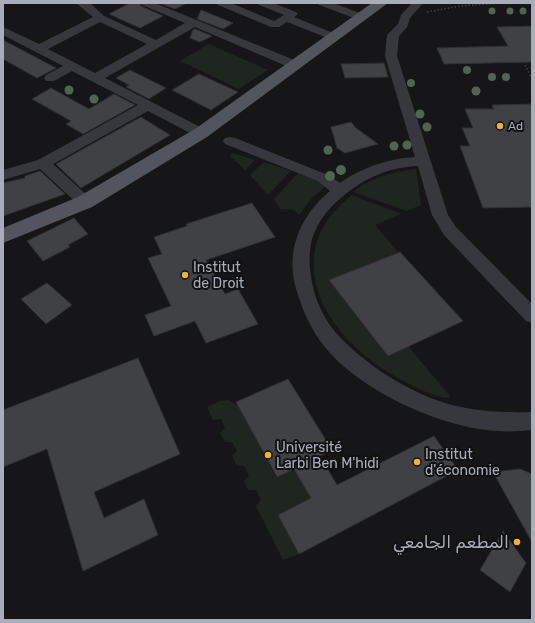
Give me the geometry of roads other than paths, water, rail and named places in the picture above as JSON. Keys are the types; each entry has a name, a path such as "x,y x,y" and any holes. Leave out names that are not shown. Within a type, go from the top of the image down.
{"main road":[{"path":"3,236 85,202 201,133 381,3"}],"street":[{"path":"81,3 95,8 100,18 156,44"},
{"path":"146,3 295,65"},
{"path":"222,3 275,24 292,14 262,3"},
{"path":"238,9 250,3"},
{"path":"323,3 361,17"},
{"path":"418,3 404,17 403,25 393,35 391,56 443,222 532,316"},
{"path":"39,49 100,18"},
{"path":"286,18 334,37"},
{"path":"96,78 194,23"},
{"path":"3,30 201,133"},
{"path":"50,78 72,66"},
{"path":"3,175 43,163 148,105"},
{"path":"230,141 323,178 340,190"},
{"path":"424,161 408,161 378,170 352,181 319,209 310,222 304,235 301,250 300,266 304,291 309,304 320,324 335,345 364,372 381,384 408,398 430,406 475,418 498,421 532,421"},
{"path":"43,163 85,202"}],"place":[{"name":"Ad","path":"500,126"},
{"name":"Institut de Droit","path":"185,275"},
{"name":"Université Larbi Ben M'hidi","path":"268,455"},
{"name":"Institut d'économie","path":"417,462"},
{"name":"المطعم الجامعي","path":"517,542"}]}
